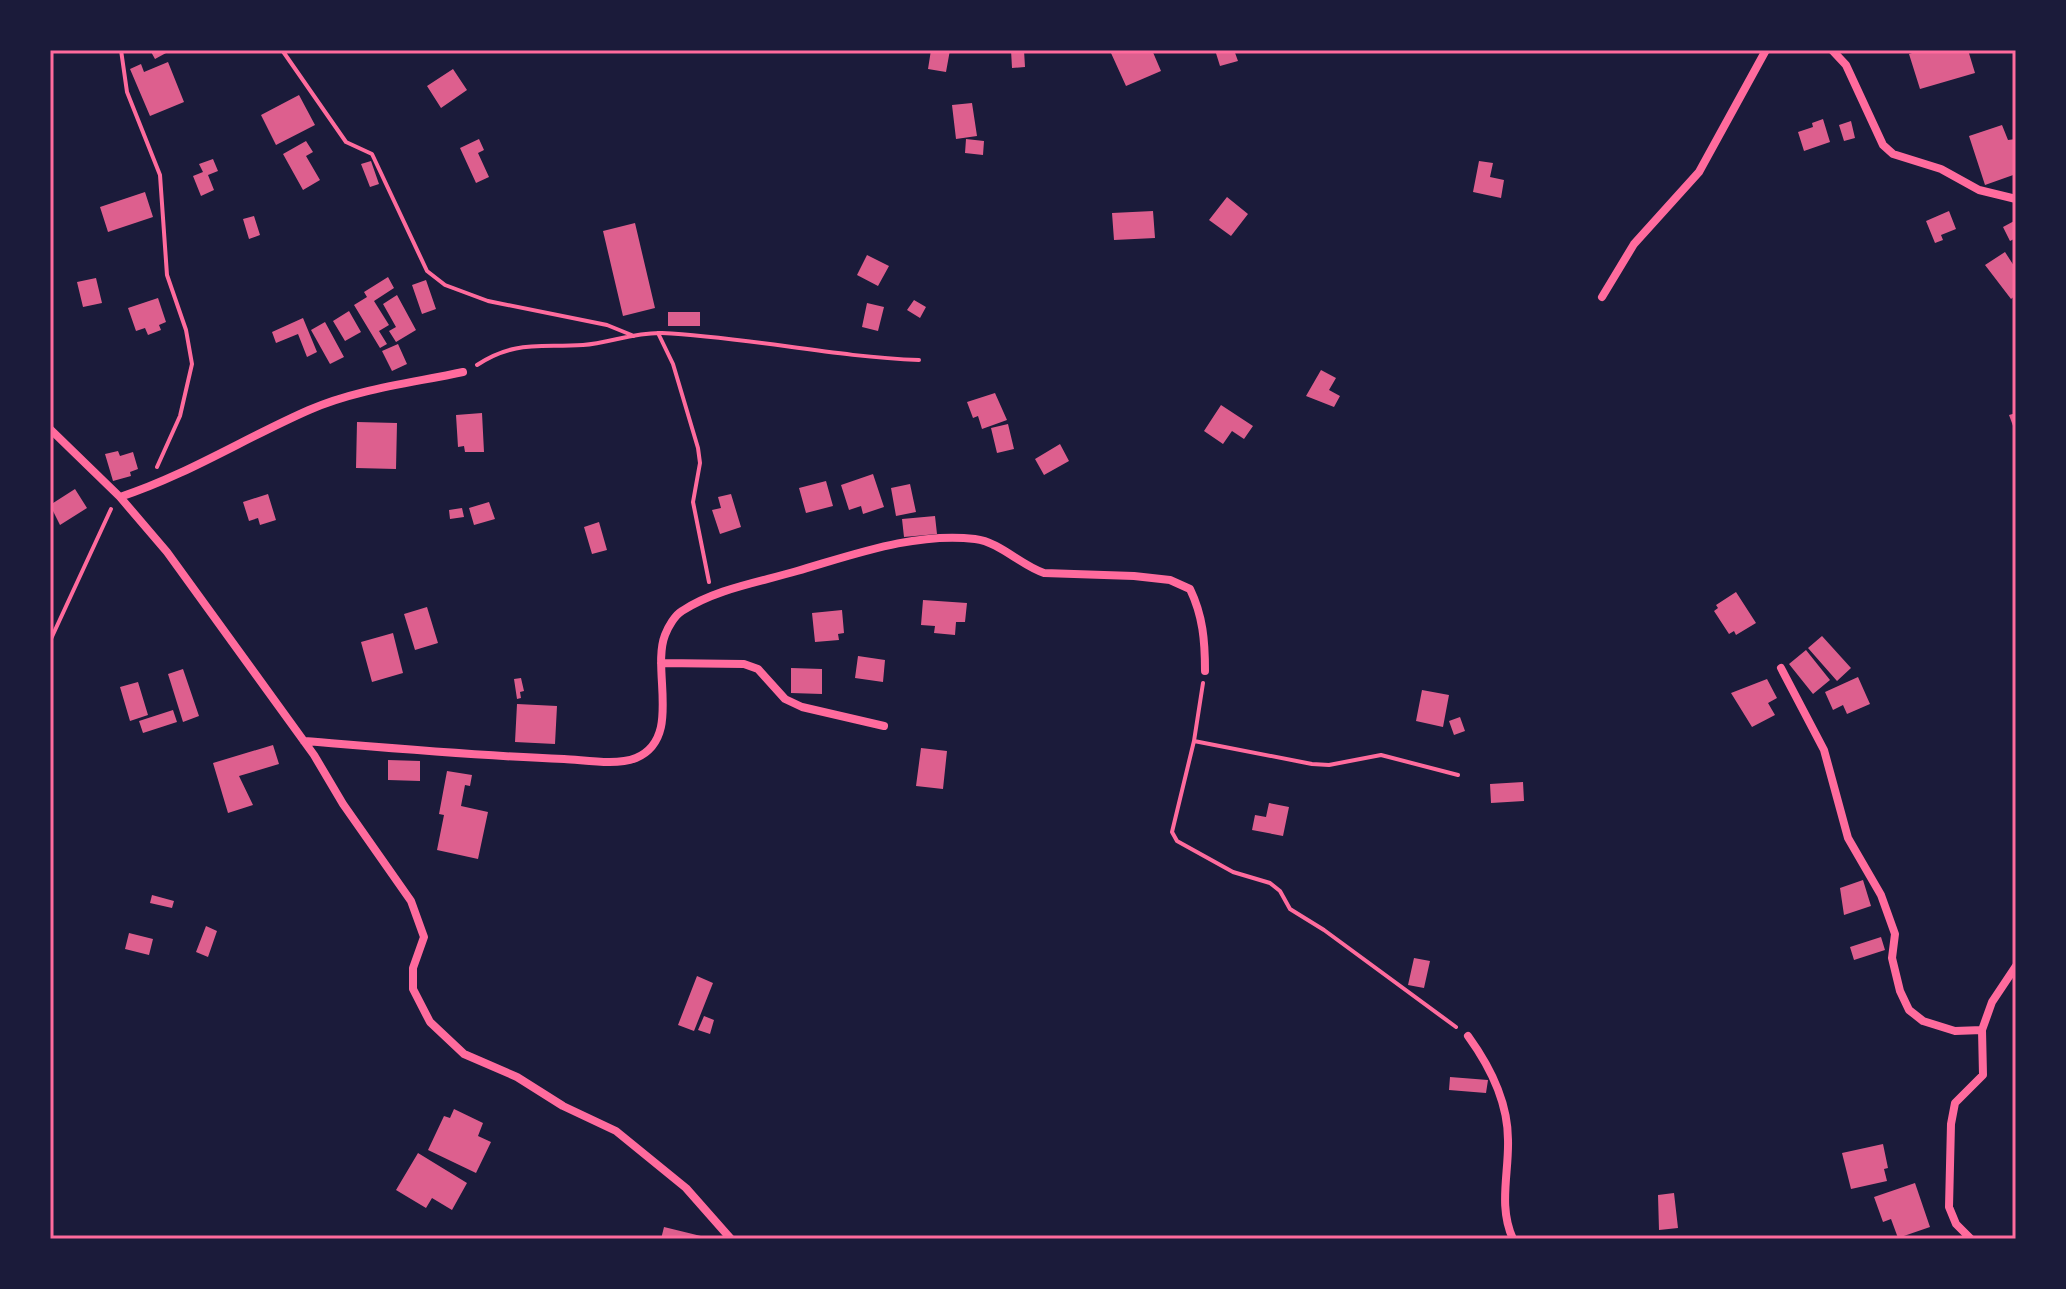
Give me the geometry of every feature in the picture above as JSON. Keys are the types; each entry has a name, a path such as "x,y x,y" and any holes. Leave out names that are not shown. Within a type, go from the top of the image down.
{"street":[{"path":"1602,297 1634,244 1699,172 1766,50"},
{"path":"1832,50 1846,65 1883,145 1893,154 1941,169 1979,190 2016,199"},
{"path":"119,496 143,490 208,463 310,410 365,393 463,372"},
{"path":"50,429 119,496 202,599 304,741 419,917 424,937 413,968 413,989 430,1022 464,1054 517,1077 563,1106 616,1131 686,1188 731,1239"},
{"path":"304,741 486,757 613,761 637,757 650,746 663,725 665,706 661,663 665,634 679,612 706,600 876,547 971,538 985,540 1025,567 1044,573 1134,576 1170,580 1190,589 1205,635 1205,671"},
{"path":"661,663 744,664 758,669 785,699 802,707 884,726"},
{"path":"1781,668 1824,750 1848,838 1886,908 1895,934 1892,958 1900,991 1909,1010 1923,1021 1955,1031 1982,1030"},
{"path":"1971,1239 1956,1224 1949,1207 1947,1182 1955,1103 1983,1075 1982,1030 1992,1002 2016,966"},
{"path":"1468,1036 1487,1062 1500,1100 1508,1137 1504,1204 1513,1239"}],"path":[{"path":"121,50 127,92 160,175 167,275 186,330 192,364 189,387 168,447 143,490"},
{"path":"282,50 346,142 372,154 427,271 445,285 488,301 607,325 634,336"},
{"path":"658,333 673,364 698,448 700,463 693,502 709,581 706,600"},
{"path":"463,372 497,352 528,344 587,345 658,333 919,360"},
{"path":"50,641 119,496"},
{"path":"1205,671 1194,741 1172,832 1177,841 1233,872 1270,883 1280,891 1290,909 1385,973 1468,1036"},
{"path":"1194,741 1312,764 1329,765 1381,755 1458,775"}],"building":[{"path":"150,50 164,50 166,53 155,59"},
{"path":"931,50 950,50 946,72 928,69"},
{"path":"1011,50 1024,50 1025,67 1012,68"},
{"path":"1119,50 1152,50 1161,71 1126,86 1111,53"},
{"path":"1215,50 1234,50 1238,61 1220,66"},
{"path":"1921,50 1968,50 1975,73 1920,89 1909,54"},
{"path":"168,62 184,102 150,116 130,69 141,64 144,72"},
{"path":"453,69 467,90 441,108 427,86"},
{"path":"299,95 315,125 276,145 261,115"},
{"path":"972,103 977,136 956,139 952,105"},
{"path":"1823,119 1830,142 1804,151 1798,132 1813,127 1812,123"},
{"path":"1851,121 1855,138 1844,141 1839,125"},
{"path":"2002,125 2008,140 2016,139 2016,174 1985,185 1969,136"},
{"path":"479,139 484,150 478,153 489,177 476,183 460,148"},
{"path":"966,139 984,141 983,155 965,153"},
{"path":"306,141 313,152 306,156 320,180 303,190 283,154"},
{"path":"213,159 218,171 208,175 214,190 201,196 193,176 203,172 199,164"},
{"path":"371,161 379,184 370,187 361,164"},
{"path":"1479,161 1493,163 1490,177 1504,180 1501,198 1473,192"},
{"path":"145,192 153,217 108,232 100,207"},
{"path":"1227,197 1248,214 1231,236 1209,220"},
{"path":"1153,211 1155,238 1114,240 1112,213"},
{"path":"1949,211 1956,229 1941,235 1943,240 1935,243 1926,221"},
{"path":"254,216 260,235 249,239 243,219"},
{"path":"2016,220 2016,238 2010,241 2003,227"},
{"path":"635,223 655,308 623,316 603,231"},
{"path":"2005,252 2016,269 2013,273 2016,295 2011,299 1985,265"},
{"path":"867,255 889,266 878,286 857,275"},
{"path":"388,277 394,288 374,301 389,325 379,331 387,344 380,348 354,305 367,297 364,292"},
{"path":"96,278 102,303 83,307 77,282"},
{"path":"426,280 436,309 422,314 412,285"},
{"path":"397,295 416,330 396,342 389,331 396,327 383,304"},
{"path":"158,298 166,322 159,325 161,330 148,335 145,328 136,331 128,308"},
{"path":"914,300 926,307 920,318 907,310"},
{"path":"867,303 884,307 878,331 862,327"},
{"path":"349,311 361,332 345,341 333,321"},
{"path":"668,312 700,312 700,326 668,326"},
{"path":"303,318 317,352 307,357 298,334 276,343 272,332"},
{"path":"325,322 344,357 330,364 311,330"},
{"path":"398,344 407,364 392,371 382,351"},
{"path":"1321,370 1336,378 1329,390 1340,396 1334,407 1306,396"},
{"path":"995,393 1007,420 982,429 978,416 973,418 967,402"},
{"path":"1221,405 1253,426 1244,439 1232,431 1223,444 1204,431"},
{"path":"482,413 484,452 465,452 464,446 458,447 456,415"},
{"path":"2016,413 2016,434 2009,415"},
{"path":"357,422 397,423 396,469 356,468"},
{"path":"1008,424 1014,449 997,453 991,428"},
{"path":"1060,444 1069,461 1044,475 1035,459"},
{"path":"118,451 120,456 133,452 138,469 130,472 131,476 113,481 105,454"},
{"path":"873,474 884,507 863,514 861,506 849,510 841,485"},
{"path":"826,481 833,506 806,513 799,488"},
{"path":"910,484 916,512 896,516 891,488"},
{"path":"75,489 87,508 60,525 50,505"},
{"path":"268,494 276,520 260,525 258,518 249,521 243,502"},
{"path":"731,494 741,527 720,534 712,510 721,508 718,497"},
{"path":"489,502 495,519 474,525 469,508"},
{"path":"462,508 464,517 450,519 449,510"},
{"path":"935,516 937,534 904,537 902,519"},
{"path":"599,522 607,550 592,554 584,527"},
{"path":"1736,592 1756,623 1736,635 1734,631 1729,634 1714,611 1718,608 1716,605"},
{"path":"923,600 967,603 965,622 956,622 955,635 934,633 935,626 921,625"},
{"path":"427,607 438,643 415,650 404,614"},
{"path":"842,610 844,633 838,634 839,640 815,642 812,613"},
{"path":"393,633 403,673 372,682 361,642"},
{"path":"1822,636 1851,668 1837,681 1808,648"},
{"path":"1806,650 1830,680 1813,694 1789,664"},
{"path":"858,656 885,660 883,682 855,678"},
{"path":"791,668 822,669 822,694 791,693"},
{"path":"183,669 199,716 183,722 168,674"},
{"path":"1858,677 1870,704 1847,714 1843,705 1833,710 1825,692"},
{"path":"521,678 524,691 517,699 514,679"},
{"path":"1767,679 1777,698 1768,703 1775,715 1752,727 1731,693"},
{"path":"138,682 148,715 130,721 120,687"},
{"path":"1422,690 1449,695 1443,727 1416,721"},
{"path":"517,704 557,706 555,744 515,742"},
{"path":"173,710 177,722 143,733 139,721"},
{"path":"1460,717 1465,731 1454,735 1449,721"},
{"path":"273,745 279,764 239,776 253,805 228,813 213,763"},
{"path":"921,748 947,751 943,789 916,786"},
{"path":"388,760 420,761 420,781 388,780"},
{"path":"447,771 472,775 470,786 465,785 461,806 488,812 478,859 437,850 444,815 439,814"},
{"path":"1523,782 1524,801 1491,803 1490,784"},
{"path":"1269,803 1289,807 1283,836 1252,830 1255,815 1266,817"},
{"path":"1863,880 1871,906 1844,915 1840,888"},
{"path":"152,895 174,901 172,908 150,903"},
{"path":"206,926 217,931 208,957 196,952"},
{"path":"129,933 153,939 149,955 125,949"},
{"path":"1881,937 1885,950 1854,960 1850,947"},
{"path":"1414,958 1430,961 1424,988 1408,985"},
{"path":"697,976 713,983 694,1031 678,1025"},
{"path":"704,1016 714,1020 710,1034 698,1030"},
{"path":"1450,1077 1488,1080 1486,1093 1449,1090"},
{"path":"454,1109 483,1123 478,1136 491,1142 476,1173 428,1150 444,1116 450,1118"},
{"path":"1883,1144 1887,1181 1851,1189 1842,1153"},
{"path":"418,1153 467,1183 452,1210 432,1198 426,1208 396,1190"},
{"path":"1915,1183 1930,1227 1898,1238 1891,1219 1883,1222 1874,1197"},
{"path":"1674,1193 1678,1228 1659,1230 1658,1195"},
{"path":"664,1227 709,1238 709,1239 661,1239"}]}
